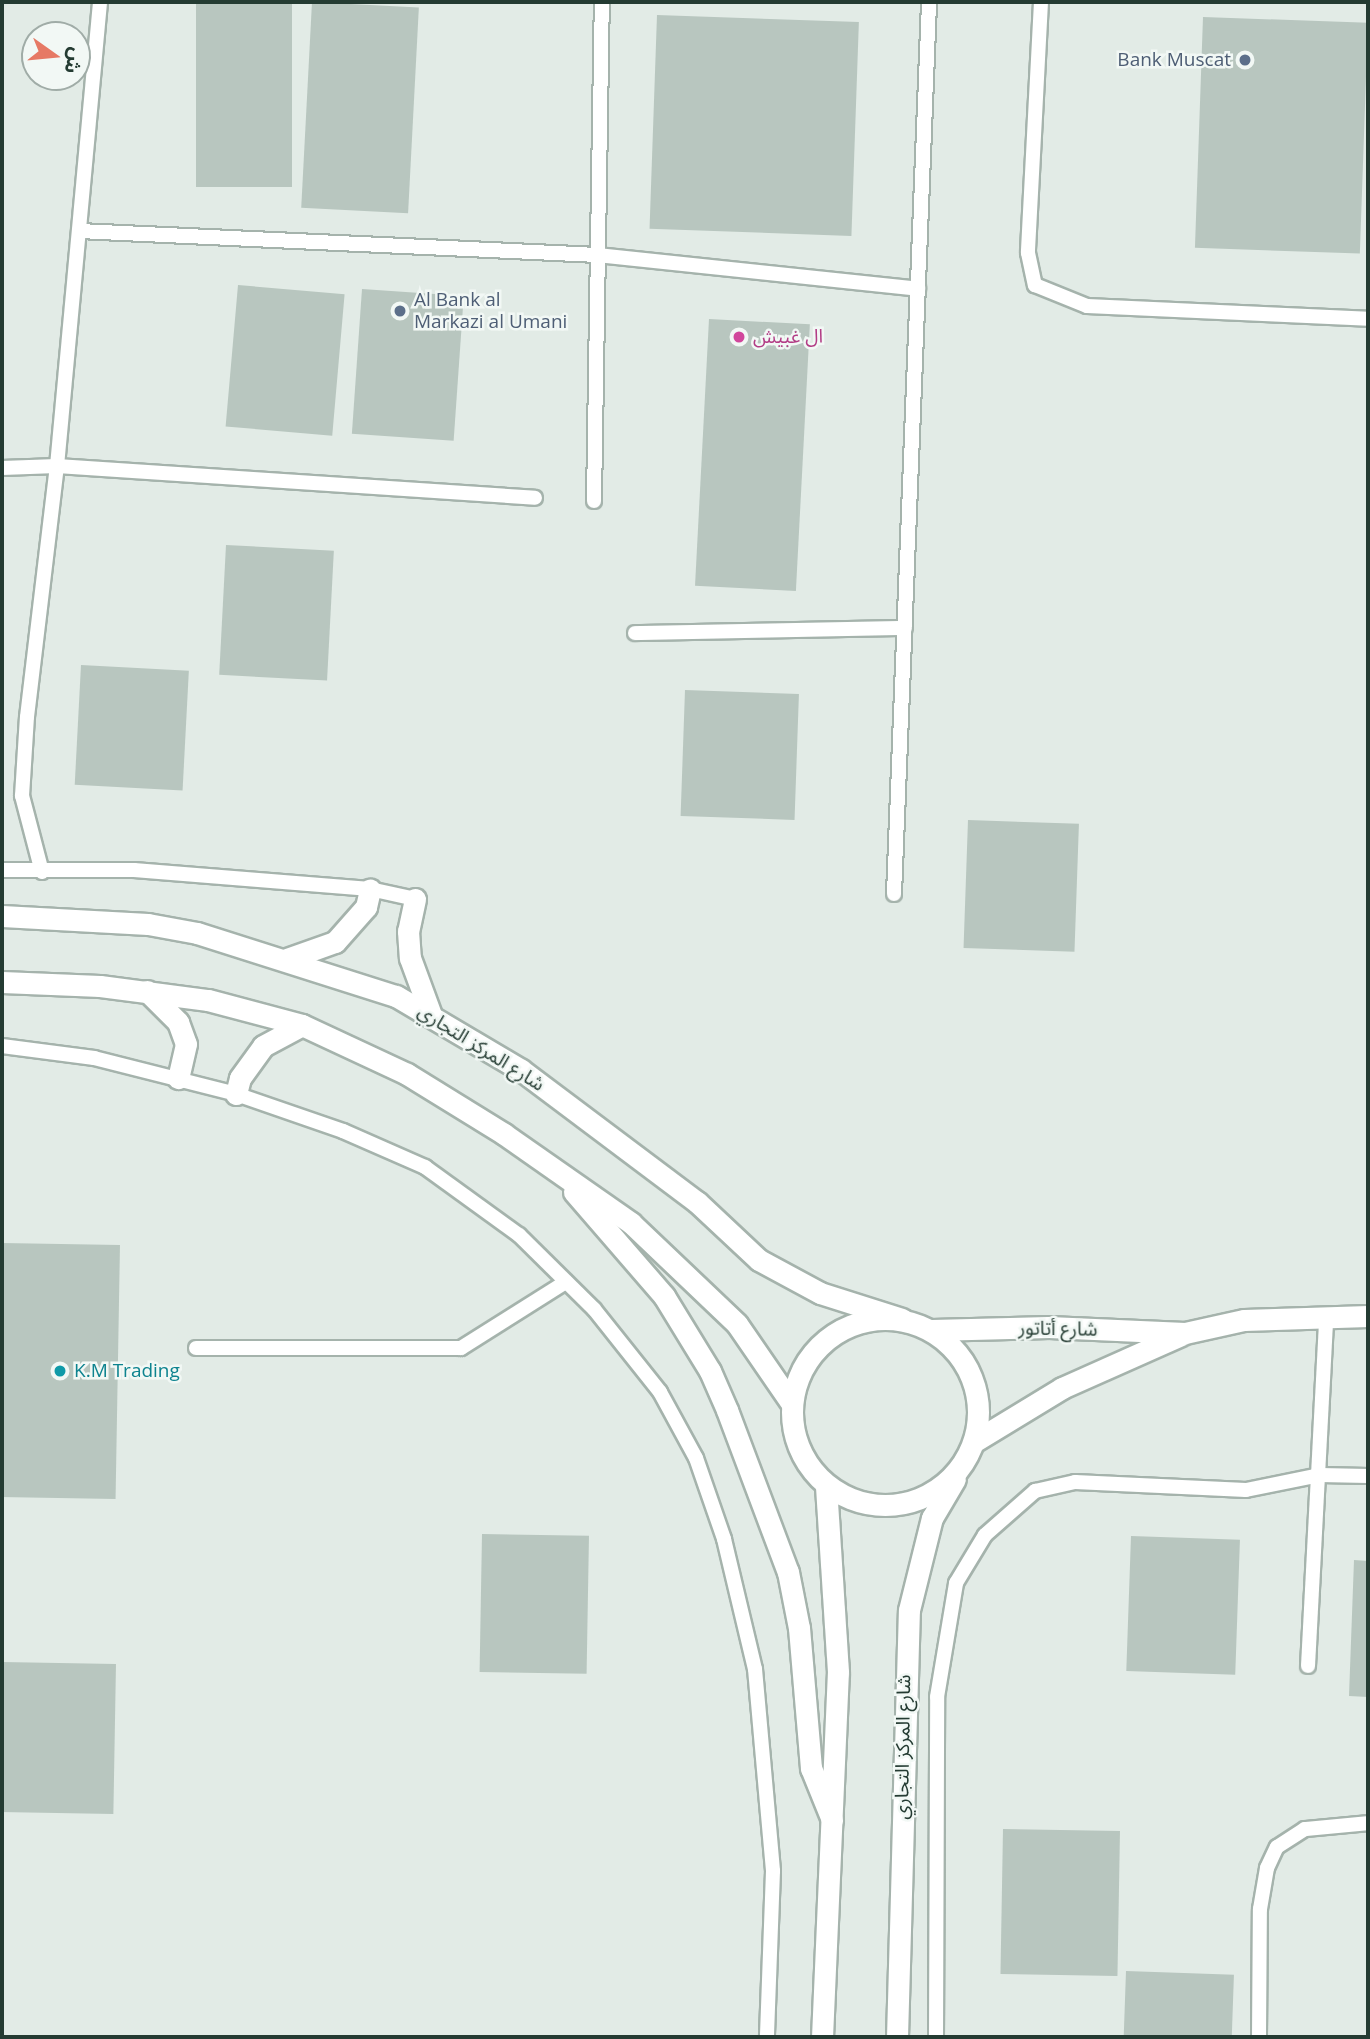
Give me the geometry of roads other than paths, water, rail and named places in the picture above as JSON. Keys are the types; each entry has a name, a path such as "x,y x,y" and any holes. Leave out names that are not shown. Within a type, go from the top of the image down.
{"street":[{"path":"287,959 335,942 352,928 366,907 370,889"},
{"path":"415,899 408,932 410,958 431,1015"},
{"name":"شارع المركز التجاري","path":"2,916 148,924 287,959 372,987 431,1015 521,1070 697,1202 759,1260 820,1293 902,1319"},
{"path":"2,982 146,991 208,1000 302,1025 408,1074 504,1133 631,1223 722,1309 792,1404"},
{"path":"146,991 178,1021 186,1044 178,1078"},
{"path":"236,1094 240,1077 263,1046 302,1025"},
{"path":"559,1174 664,1296 710,1371 727,1410 788,1572 799,1628 811,1768 832,1820"},
{"name":"شارع أتاتور","path":"975,1441 1062,1388 1185,1333 1244,1320 1368,1316"},
{"path":"871,1319 902,1319 932,1330 957,1350 973,1377 979,1409 975,1441 961,1468 939,1489 912,1503 882,1507 862,1503 826,1485 806,1463 794,1434 792,1404 805,1366 817,1348 841,1329 871,1319"},
{"name":"شارع أتاتور","path":"932,1330 1049,1328 1185,1333"},
{"name":"شارع المركز التجاري","path":"897,2037 909,1610 932,1518 961,1468"},
{"path":"822,2037 838,1672 826,1485"}],"lane":[{"path":"42,872 22,796 57,466 100,2"},
{"path":"594,501 601,2"},
{"path":"894,894 929,2"},
{"path":"1041,2 1028,253 1035,285 1087,306 1368,319"},
{"path":"79,231 597,255 918,289"},
{"path":"2,468 57,466 535,498"},
{"path":"635,633 905,628"},
{"path":"2,870 134,870 370,889 415,899"},
{"path":"2,1046 94,1058 236,1094 343,1131 425,1167 519,1235 566,1282 660,1392 696,1458 724,1539 755,1669 767,1770 774,1871 767,2037"},
{"path":"196,1348 461,1348 566,1282"},
{"path":"1308,1666 1320,1475 1326,1317"},
{"path":"936,2037 937,1697 956,1583 985,1535 1035,1491 1075,1482 1246,1490 1320,1475 1368,1476"},
{"path":"1259,2037 1261,1909 1267,1868 1277,1847 1305,1829 1368,1823"}],"place":[{"name":"Bank Muscat","path":"1245,60"},
{"name":"Al Bank al Markazi al Umani","path":"400,311"},
{"name":"ال غبيش","path":"739,337"},
{"name":"K.M Trading","path":"60,1371"}]}
